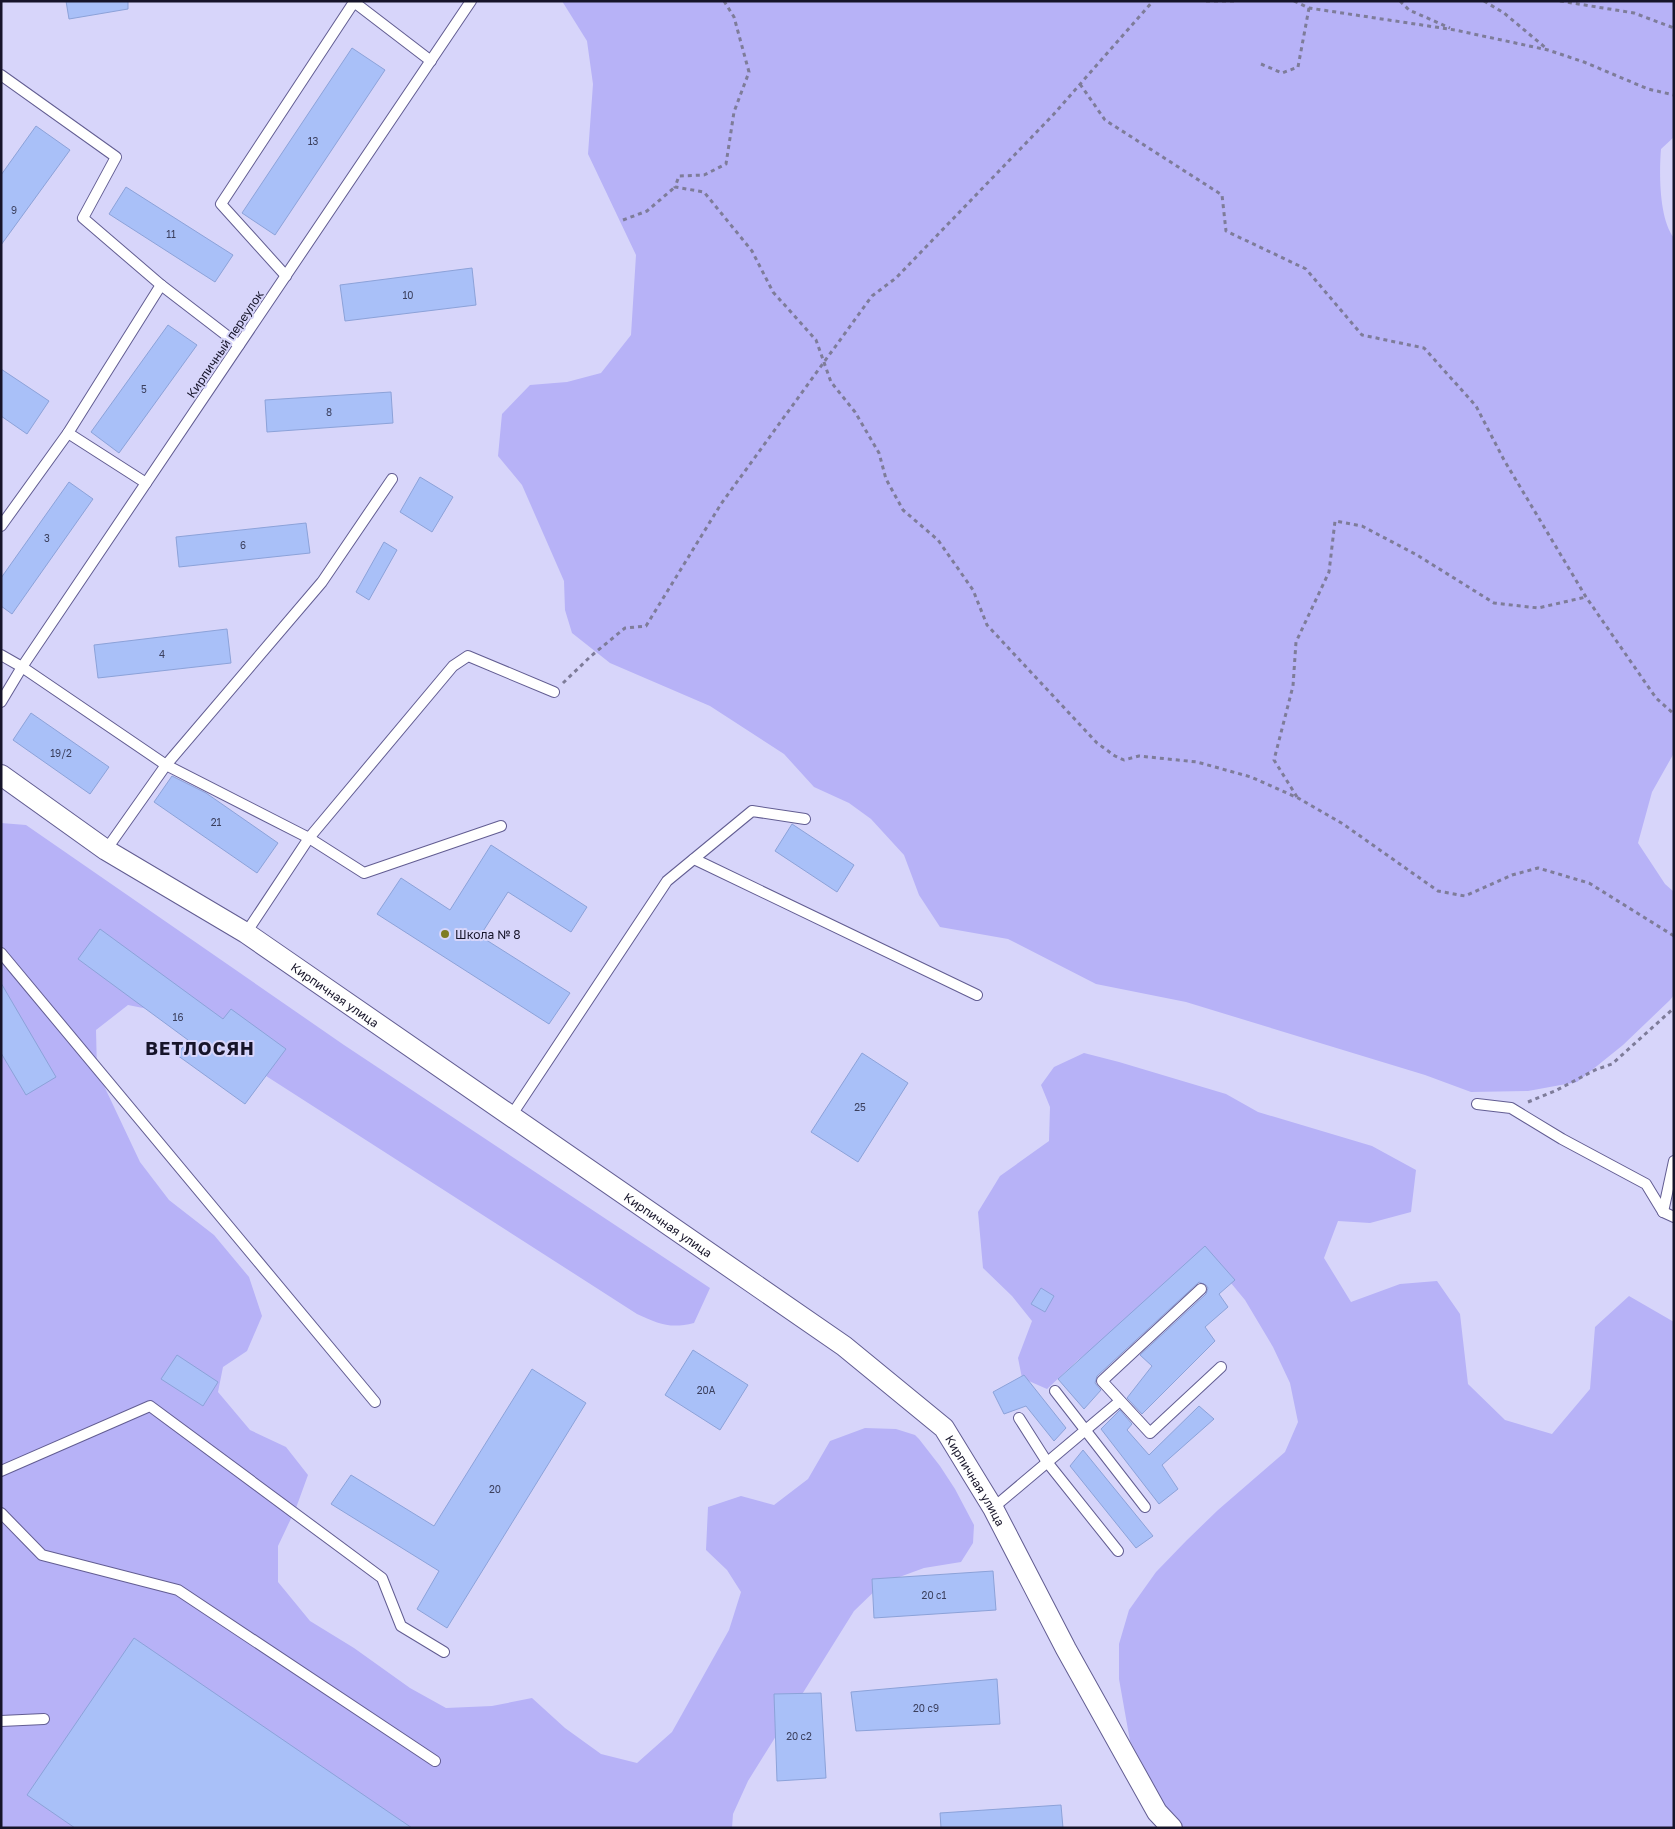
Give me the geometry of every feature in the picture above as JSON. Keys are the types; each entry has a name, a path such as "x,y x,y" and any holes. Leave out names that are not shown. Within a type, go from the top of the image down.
{"street":[{"name":"Кирпичная улица","path":"1,775 106,850 246,933 844,1346 944,1428 993,1508 1076,1666 1158,1812 1172,1828"}],"lane":[{"name":"Кирпичный переулок","path":"1,702 22,667 471,1"},
{"path":"286,276 222,204 354,2 431,61"},
{"path":"1,75 116,157 83,218 162,285 239,345"},
{"path":"1,526 68,433 162,285"},
{"path":"68,433 146,483"},
{"path":"106,850 166,765 322,582 392,479"},
{"path":"1,655 22,667 166,765 309,838 364,873 501,826"},
{"path":"246,933 309,838 453,666 468,656 554,692"},
{"path":"511,1116 667,881 752,811 805,819"},
{"path":"694,859 977,995"},
{"path":"1,953 375,1402"},
{"path":"1477,1104 1511,1108 1562,1139 1646,1184 1663,1212 1674,1217"},
{"path":"1663,1212 1674,1161"},
{"path":"1201,1289 1102,1381 1150,1433 1221,1368"},
{"path":"1055,1391 1146,1507"},
{"path":"993,1508 1120,1401"},
{"path":"1,1471 150,1406 382,1578 401,1626 444,1652"},
{"path":"1019,1418 1047,1462 1118,1551"},
{"path":"1,1512 42,1555 178,1590 435,1761"},
{"path":"1,1721 44,1719"}],"path":[{"path":"623,220 647,211 675,187 678,176 704,175 726,164 734,112 749,72 734,17 724,1"},
{"path":"554,692 591,656 625,628 646,626 722,504 872,296 896,278 1053,115 1153,1"},
{"path":"1206,1 1234,1"},
{"path":"1294,1 1309,8 1455,30 1548,50 1584,62 1648,89 1674,96"},
{"path":"1400,1 1409,10 1455,30"},
{"path":"1484,1 1504,13 1548,50"},
{"path":"1560,1 1634,14 1674,28"},
{"path":"1261,64 1282,73 1298,67 1309,8"},
{"path":"1080,84 1105,120 1222,195 1226,231 1306,269 1362,335 1424,348 1476,406 1504,460 1586,597 1656,698 1674,714"},
{"path":"675,187 704,192 752,251 773,292 816,340 831,382 855,412 879,453 886,479 903,510 938,540 973,590 987,626 1097,743 1124,760 1139,756 1197,762 1251,778 1298,798 1343,824 1438,891 1464,896 1512,875 1538,868 1589,883 1674,936"},
{"path":"1298,798 1274,760 1293,686 1296,642 1329,572 1335,521 1362,526 1417,555 1494,603 1538,608 1586,597"},
{"path":"1511,1108 1555,1091 1595,1070 1612,1064 1674,1008"}],"shaded area":[{"path":"562,1 1674,1 1674,137 1661,149 1660,170 1661,195 1665,219 1674,238 1674,753 1652,792 1638,843 1665,884 1674,892 1674,995 1670,1000 1623,1045 1577,1082 1528,1091 1471,1092 1425,1075 1186,1002 1096,984 1008,939 940,927 919,895 904,855 871,819 849,803 814,787 784,754 710,706 610,663 572,633 565,610 564,581 522,485 498,456 502,414 530,385 567,382 601,373 631,335 636,255 588,154 593,84 587,41"},
{"path":"1,823 26,825 344,1045 710,1288 694,1323 678,1326 665,1325 637,1314 168,1013 128,1005 96,1030 97,1071 140,1162 169,1200 214,1235 249,1277 262,1316 247,1351 223,1367 218,1392 250,1430 286,1447 308,1475 296,1508 278,1546 278,1582 310,1621 354,1648 410,1688 446,1708 492,1706 532,1698 565,1728 601,1754 637,1763 672,1732 729,1630 741,1592 727,1570 706,1550 708,1507 741,1496 774,1505 808,1479 830,1441 865,1428 896,1429 915,1435 940,1466 955,1489 974,1525 973,1543 961,1562 924,1568 883,1583 854,1611 748,1781 733,1814 732,1828 1,1828"},
{"path":"1084,1053 1226,1094 1258,1112 1372,1146 1416,1170 1411,1212 1370,1223 1338,1221 1324,1258 1351,1302 1400,1284 1437,1281 1460,1314 1468,1384 1505,1420 1552,1434 1590,1389 1595,1327 1629,1296 1674,1322 1674,1828 1177,1828 1130,1741 1119,1679 1119,1644 1129,1610 1156,1572 1187,1540 1218,1510 1285,1452 1298,1422 1290,1383 1273,1347 1245,1300 1221,1271 1193,1272 1078,1360 1047,1389 1022,1378 1018,1358 1032,1321 1012,1296 983,1268 978,1212 1000,1176 1049,1141 1050,1107 1041,1085 1054,1067"}],"building":[{"path":"66,1 128,1 128,9 69,19"},
{"path":"352,48 385,70 275,235 242,213"},
{"path":"36,126 70,150 1,245 1,175"},
{"path":"126,187 233,255 215,282 109,214"},
{"path":"472,268 476,305 345,321 340,285"},
{"path":"168,325 197,345 119,453 91,432"},
{"path":"1,369 49,401 27,434 1,416"},
{"path":"391,392 393,423 267,432 265,400"},
{"path":"420,477 453,497 432,532 400,512"},
{"path":"69,482 93,499 12,614 1,606 1,578"},
{"path":"306,523 310,553 179,567 176,537"},
{"path":"384,542 397,550 369,600 356,592"},
{"path":"227,629 231,663 98,678 94,645"},
{"path":"31,713 109,767 90,794 13,740"},
{"path":"172,776 206,793 278,843 257,873 154,802"},
{"path":"792,824 854,865 837,892 775,851"},
{"name":"Школа № 8","path":"491,845 587,907 571,932 508,892 480,936 570,993 549,1024 377,914 401,878 450,910"},
{"path":"100,929 223,1019 231,1009 286,1049 245,1104 177,1055 188,1040 78,959"},
{"path":"1,983 56,1077 26,1095 1,1053"},
{"path":"862,1053 908,1083 858,1162 811,1132"},
{"path":"1205,1246 1235,1280 1219,1294 1228,1307 1205,1327 1215,1341 1142,1414 1127,1398 1152,1366 1140,1355 1206,1294 1208,1288 1199,1282 1097,1376 1095,1383 1101,1390 1084,1409 1058,1379"},
{"path":"1041,1288 1054,1296 1045,1312 1031,1304"},
{"path":"693,1350 748,1385 720,1430 665,1395"},
{"path":"177,1355 218,1382 203,1406 161,1379"},
{"path":"532,1369 586,1403 447,1628 417,1609 439,1571 331,1504 351,1475 434,1526"},
{"path":"1024,1375 1066,1428 1054,1441 1026,1406 1004,1414 993,1392"},
{"path":"1199,1406 1214,1419 1162,1465 1178,1489 1159,1504 1101,1429 1120,1410 1132,1424 1127,1430 1149,1455"},
{"path":"1083,1450 1153,1536 1136,1548 1070,1466"},
{"path":"993,1571 996,1610 874,1618 872,1579"},
{"path":"134,1638 412,1828 75,1828 27,1795"},
{"path":"997,1679 1000,1724 856,1731 851,1692"},
{"path":"821,1693 826,1778 777,1781 774,1694"},
{"path":"1061,1805 1063,1828 941,1828 940,1813"}],"place":[{"name":"Школа № 8","path":"445,934"}],"district":[{"name":"ВЕТЛОСЯН","path":"200,1048"}]}
